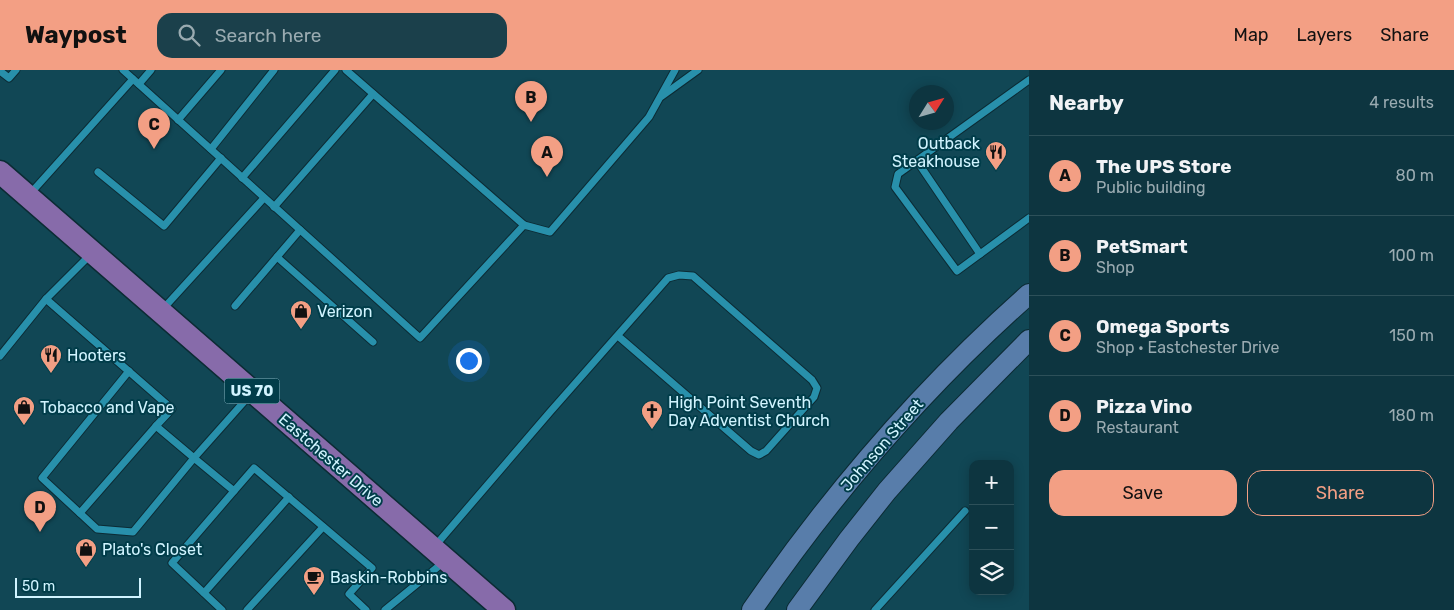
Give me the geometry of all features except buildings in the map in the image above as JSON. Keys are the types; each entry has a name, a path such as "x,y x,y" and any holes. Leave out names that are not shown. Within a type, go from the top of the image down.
{"main road":[{"name":"Eastchester Drive","path":"2,177 504,610"},
{"name":"Johnson Street","path":"752,610 809,532 859,470 922,398 993,326 1029,294"},
{"name":"Johnson Street","path":"797,610 848,539 887,490 949,420 1029,340"}],"lane":[{"path":"0,70 9,78 16,70"},
{"path":"123,70 420,338 524,224"},
{"path":"27,197 136,82 151,70"},
{"path":"178,120 221,70"},
{"path":"211,149 274,70"},
{"path":"242,178 336,70"},
{"path":"346,70 524,224 550,232 649,117 676,70"},
{"path":"660,97 698,70"},
{"path":"1029,82 898,174 895,187 957,271 1029,218"},
{"path":"274,207 373,94"},
{"path":"98,172 164,226 220,158"},
{"path":"917,161 980,254"},
{"path":"160,312 264,198"},
{"path":"235,306 300,230"},
{"path":"0,356 46,299 92,253"},
{"path":"276,257 373,342"},
{"path":"385,610 440,554 550,412 668,278 679,275 693,276 812,380 817,388 814,397 766,450 759,455 751,451 618,336"},
{"path":"46,299 172,409 80,513"},
{"path":"129,371 42,478 97,529 133,532 194,458 253,392"},
{"path":"156,426 234,491"},
{"path":"222,610 172,563 254,468 372,568 349,594 366,610"},
{"path":"204,593 289,497"},
{"path":"875,610 965,510"},
{"path":"247,610 323,527"}],"place":[{"name":"PetSmart","path":"531,122"},
{"name":"Omega Sports","path":"154,149"},
{"name":"Outback Steakhouse","path":"996,171"},
{"name":"The UPS Store","path":"547,177"},
{"name":"Verizon","path":"301,330"},
{"name":"Hooters","path":"51,374"},
{"name":"Tobacco and Vape","path":"24,426"},
{"name":"High Point Seventh Day Adventist Church","path":"652,430"},
{"name":"Pizza Vino","path":"40,532"},
{"name":"Plato's Closet","path":"86,568"},
{"name":"Baskin-Robbins","path":"314,596"}]}
